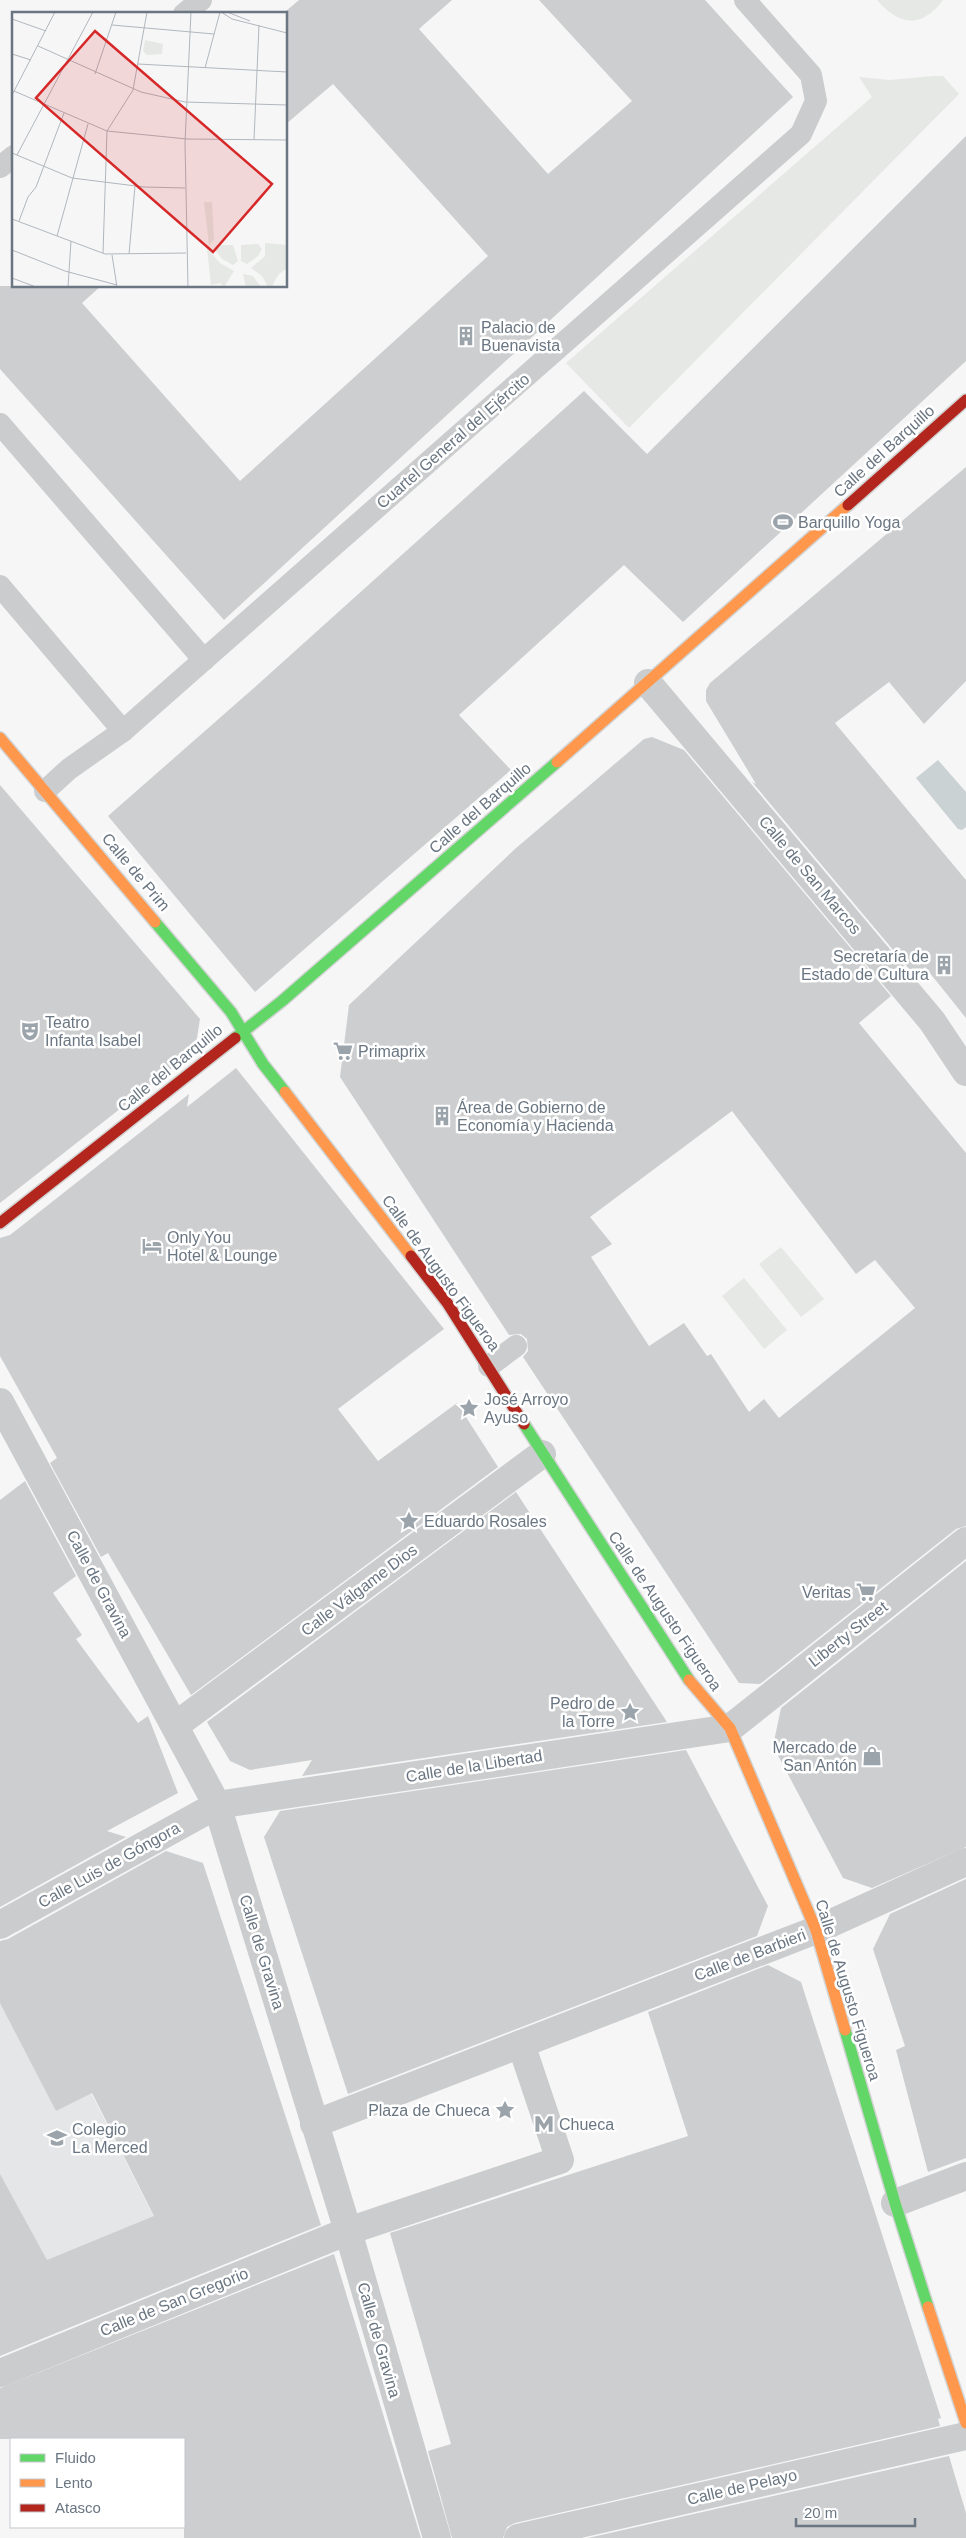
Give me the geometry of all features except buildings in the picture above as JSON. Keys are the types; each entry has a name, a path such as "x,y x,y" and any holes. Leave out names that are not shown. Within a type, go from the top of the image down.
{"street":[{"name":"Calle del Barquillo","path":"0,1224 242,1030 290,995 648,682 966,400"},
{"name":"Calle de San Marcos","path":"648,682 932,1021 966,1072"},
{"name":"Calle de Prim","path":"0,738 222,1000 242,1030"},
{"name":"Calle de Augusto Figueroa","path":"242,1030 263,1064 448,1304 489,1366 542,1454 696,1691 730,1728 816,1930 895,2202 966,2423"},
{"name":"Calle de Gravina","path":"0,1402 217,1805 348,2231 437,2538"},
{"name":"Calle Válgame Dios","path":"176,1726 542,1454"},
{"name":"Liberty Street","path":"730,1728 966,1540"},
{"name":"Calle de la Libertad","path":"217,1805 730,1728"},
{"name":"Calle Luis de Góngora","path":"0,1926 217,1805"},
{"name":"Calle de Barbieri","path":"314,2124 816,1930 966,1862"},
{"name":"Calle de San Gregorio","path":"0,2373 348,2231 560,2160 521,2044"},
{"path":"895,2202 966,2176"},
{"name":"Calle de Pelayo","path":"518,2538 966,2436"}],"lane":[{"path":"186,12 201,0"},
{"name":"Cuartel General del Ejército","path":"45,791 69,769 122,731 204,660 801,134 816,101 810,75 745,0"},
{"path":"0,167 12,158"},
{"path":"0,424 204,660"},
{"path":"0,586 122,731"},
{"path":"489,1366 516,1346"}],"shaded area":[{"path":"877,0 943,0 927,16 919,20 910,21 894,15"},
{"path":"943,76 959,94 629,428 566,363 872,97 859,77 890,80"},
{"path":"938,760 966,792 966,827 962,830 958,829 916,778"},
{"path":"781,1247 824,1299 801,1317 759,1264"},
{"path":"744,1278 787,1330 764,1349 722,1296"},
{"name":"Colegio La Merced","path":"0,1956 91,2093 178,2264 0,2337"}],"traffic: fast":[{"path":"235,1038 282,1001 557,762"},
{"path":"155,922 231,1012 263,1064 285,1092"},
{"path":"524,1424 689,1680"},
{"path":"845,2030 895,2203 928,2307"}],"traffic: slow":[{"path":"557,762 848,505"},
{"path":"0,738 155,922"},
{"path":"285,1092 411,1256"},
{"path":"689,1680 730,1728 816,1930 845,2030"},
{"path":"928,2307 966,2423"}],"traffic: jam":[{"path":"848,505 966,400"},
{"path":"0,1223 235,1038"},
{"path":"411,1256 448,1304 524,1424"}],"place":[{"name":"Palacio de Buenavista","path":"466,336"},
{"name":"Barquillo Yoga","path":"783,522"},
{"name":"Secretaría de Estado de Cultura","path":"944,965"},
{"name":"Teatro Infanta Isabel","path":"30,1031"},
{"name":"Primaprix","path":"343,1051"},
{"name":"Área de Gobierno de Economía y Hacienda","path":"442,1116"},
{"name":"Only You Hotel & Lounge","path":"152,1246"},
{"name":"José Arroyo Ayuso","path":"469,1408"},
{"name":"Eduardo Rosales","path":"409,1521"},
{"name":"Veritas","path":"866,1592"},
{"name":"Pedro de la Torre","path":"630,1712"},
{"name":"Mercado de San Antón","path":"872,1756"},
{"name":"Plaza de Chueca","path":"505,2110"},
{"name":"Chueca","path":"544,2124"},
{"name":"Colegio La Merced","path":"57,2138"}]}
